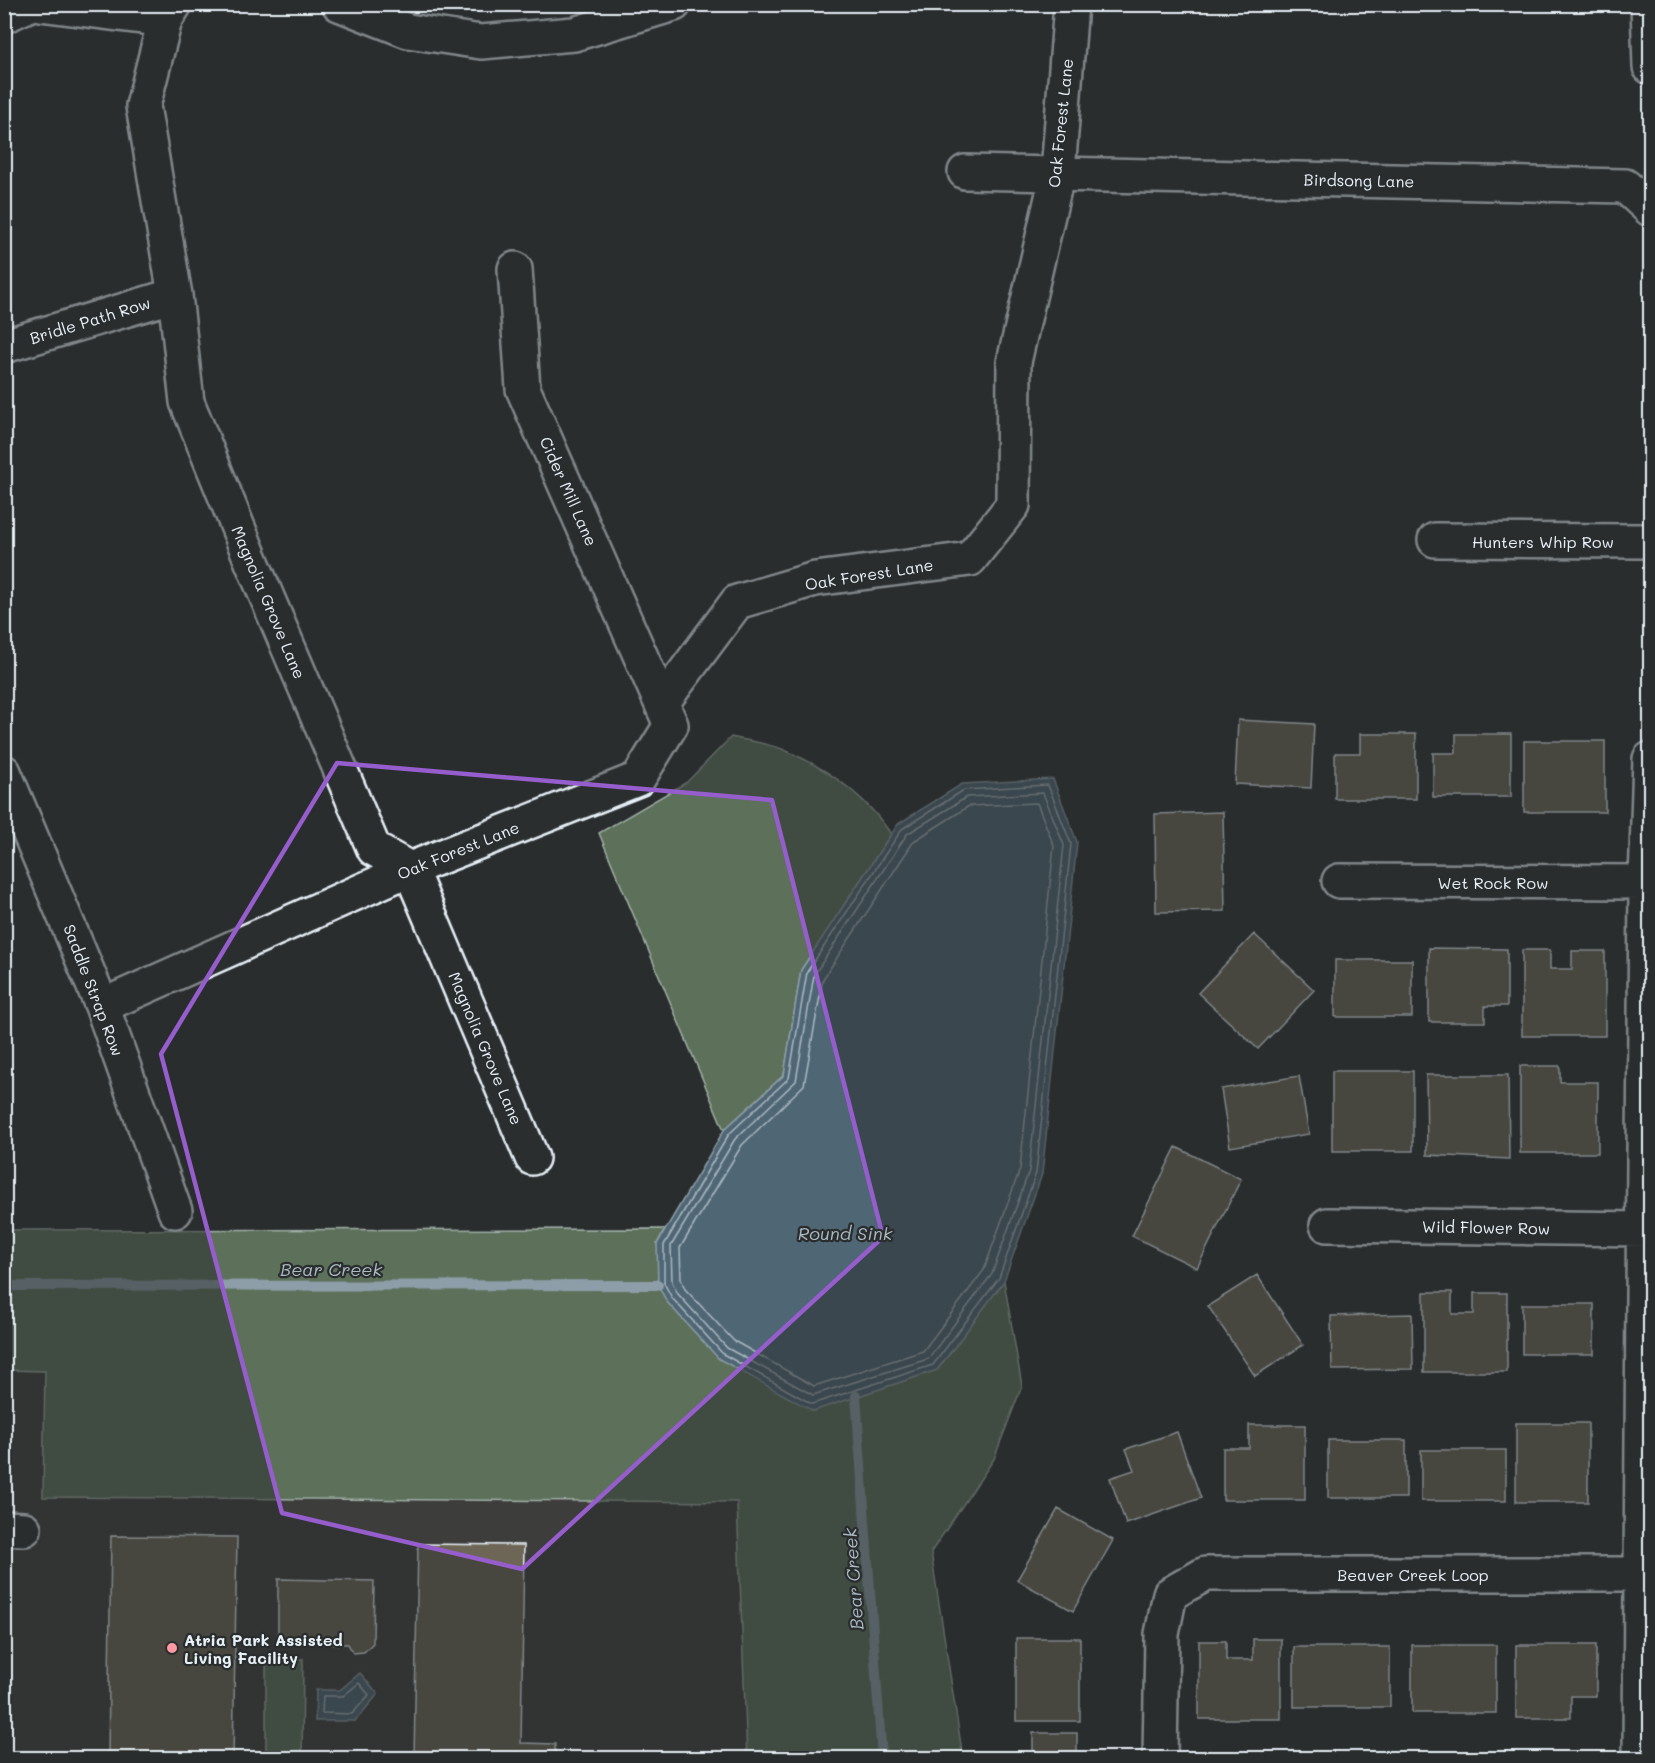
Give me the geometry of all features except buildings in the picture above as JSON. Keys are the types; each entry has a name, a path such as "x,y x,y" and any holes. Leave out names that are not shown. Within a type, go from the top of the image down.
{"street":[{"path":"4,16 30,4"},
{"path":"40,4 170,12"},
{"path":"339,4 408,31 481,42 574,34 674,4"},
{"name":"Oak Forest Lane","path":"102,1006 410,869 638,778 670,724 662,703 737,602 815,579 970,559 1013,505 1014,362 1058,172 1071,4"},
{"path":"1648,4 1650,67"},
{"name":"Magnolia Grove Lane","path":"170,12 143,106 175,295 187,402 374,849 410,869 532,1158"},
{"name":"Birdsong Lane","path":"965,172 1058,172 1625,186 1650,209"},
{"name":"Cider Mill Lane","path":"515,269 523,389 662,703"},
{"name":"Bridle Path Row","path":"4,346 175,295"},
{"name":"Hunters Whip Row","path":"1435,540 1650,541"},
{"path":"1640,1758 1646,882 1650,759"},
{"name":"Saddle Strap Row","path":"4,772 102,1006 175,1211"},
{"name":"Wet Rock Row","path":"1340,881 1646,882"},
{"name":"Wild Flower Row","path":"1327,1225 1645,1229"},
{"name":"Beaver Creek Loop","path":"1160,1758 1162,1634 1170,1594 1205,1574 1641,1574"}],"highlighted area":[{"path":"337,763 772,800 883,1237 522,1569 282,1513 161,1054"}],"shaded area":[{"path":"5,1370 45,1370 43,1497 738,1502 747,1758 5,1758"}],"green space":[{"path":"731,737 776,747 814,764 856,795 881,820 891,834 801,970 784,1075 724,1130 599,833 687,782"},
{"path":"665,1229 657,1244 813,1411 937,1370 1004,1281 1022,1386 994,1459 931,1552 963,1758 747,1758 737,1502 43,1497 45,1371 5,1370 5,1230"},
{"path":"266,1659 303,1659 302,1758 266,1758"}],"water":[{"name":"Round Sink","path":"1053,779 1077,842 1042,1174 1004,1281 937,1370 813,1411 719,1359 667,1302 658,1285 657,1244 724,1130 784,1075 801,970 898,824 962,784"},
{"path":"360,1673 378,1694 355,1721 315,1721 316,1690 340,1690"}],"waterway":[{"name":"Bear Creek","path":"4,1286 658,1285"},
{"name":"Bear Creek","path":"856,1396 882,1758"}],"place":[{"name":"Atria Park Assisted Living Facility","path":"172,1648"}]}
